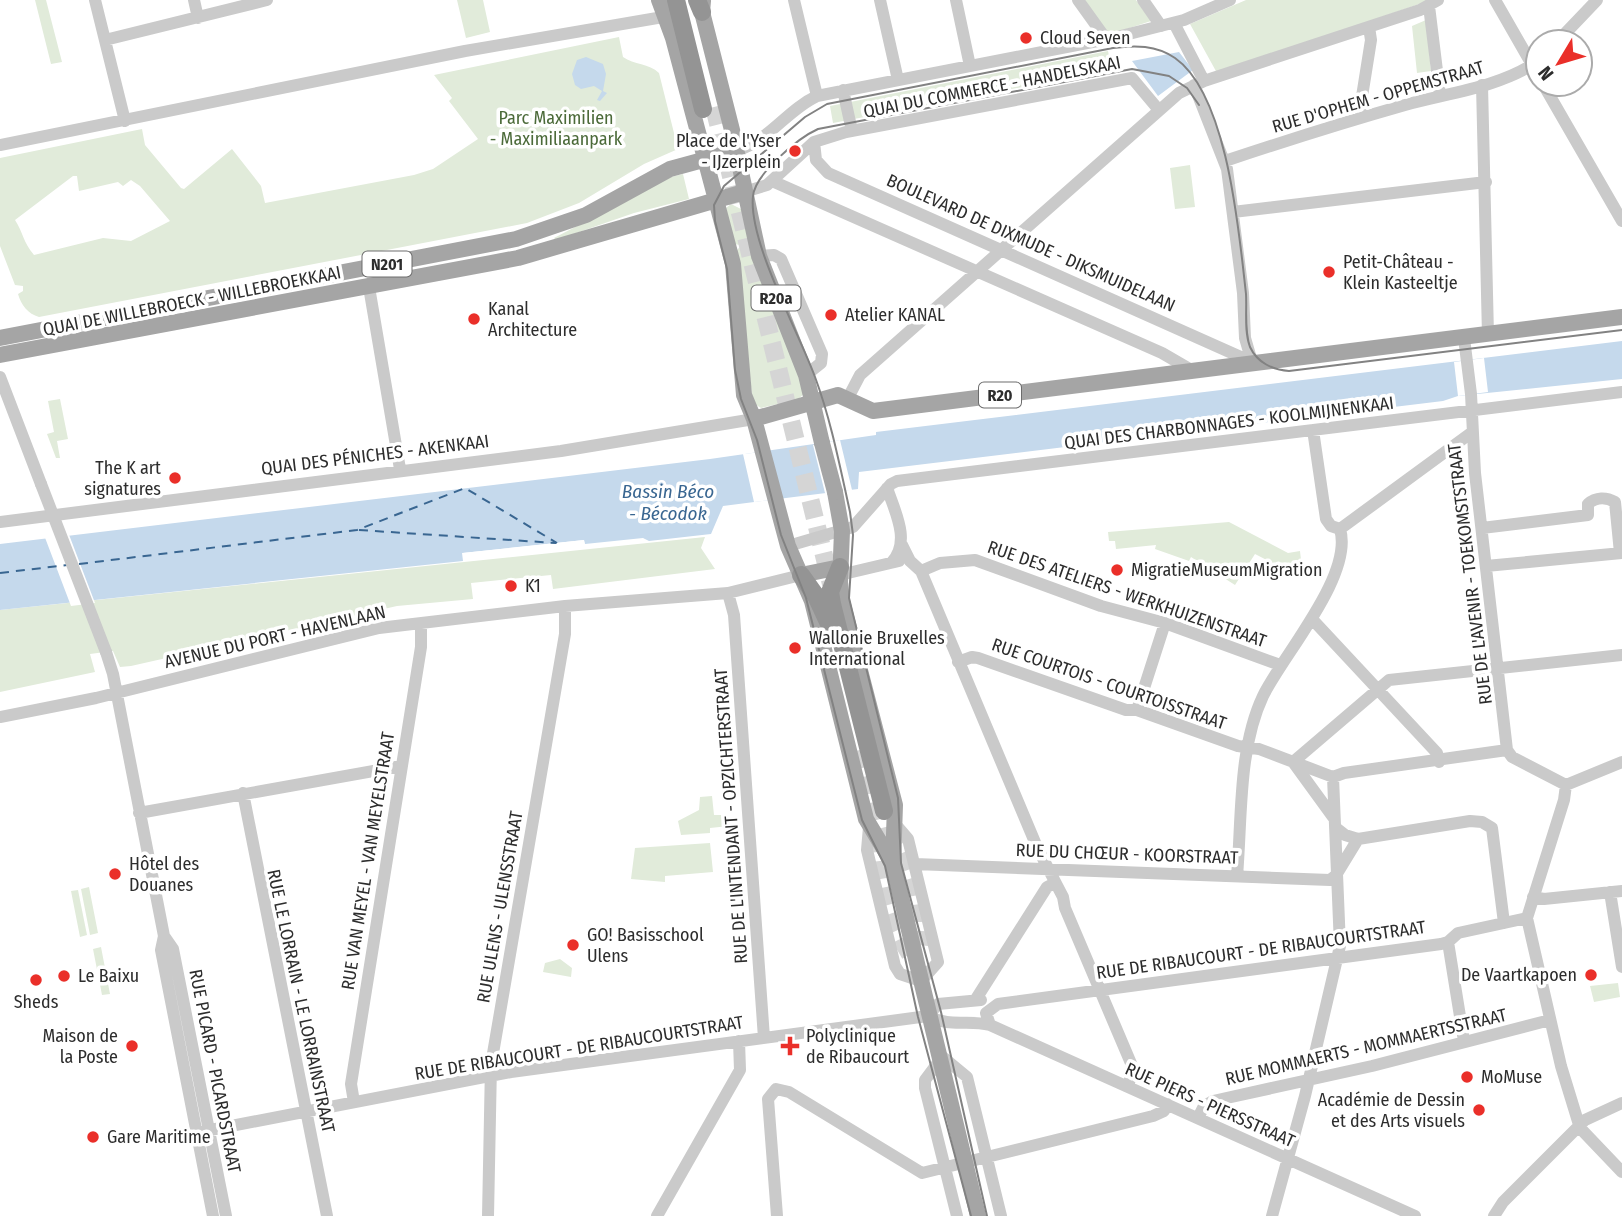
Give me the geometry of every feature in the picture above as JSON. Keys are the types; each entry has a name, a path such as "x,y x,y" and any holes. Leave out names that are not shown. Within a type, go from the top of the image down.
{"highway":[{"path":"676,0 709,108 687,0"},
{"path":"665,9 673,38"},
{"path":"840,567 830,592 876,817"},
{"path":"801,575 816,596 829,625 876,817"}],"main road":[{"path":"659,0 665,9"},
{"path":"673,38 704,160 717,199 744,192 701,4"},
{"path":"704,160 736,151"},
{"name":"QUAI DE WILLEBROECK - WILLEBROEKKAAI","path":"0,338 516,239 586,215 649,178 704,160"},
{"name":"R20a","path":"744,192 759,256 806,375 842,531"},
{"name":"QUAI DE WILLEBROECK - WILLEBROEKKAAI","path":"0,355 518,258 717,199"},
{"name":"R20a","path":"717,199 733,264 741,384 754,419 788,546"},
{"path":"516,239 518,258"},
{"name":"R20","path":"813,403 838,395 873,411 1622,317"},
{"path":"754,419 813,403"},
{"path":"842,531 842,601 895,805 893,864"},
{"path":"788,546 811,597 876,817 893,864 978,1216"},
{"path":"801,575 840,567"}],"street":[{"path":"95,0 125,121"},
{"path":"194,0 198,18"},
{"path":"105,40 267,0"},
{"path":"736,151 752,147 801,104 817,96 794,0"},
{"path":"880,0 898,79"},
{"path":"956,0 970,66"},
{"path":"1078,0 1107,39"},
{"path":"1143,0 1168,24 1199,83 1225,161 1244,302 1245,338 1252,362"},
{"name":"QUAI DU COMMERCE - HANDELSKAAI","path":"817,96 1107,39 1168,24 1230,0"},
{"path":"1495,0 1524,47"},
{"path":"1570,28 1597,0"},
{"path":"848,398 860,375 1158,109 1199,83 1434,3 1440,95"},
{"path":"0,145 590,27 606,29 665,9"},
{"path":"1362,117 1360,109 1371,40 1368,27"},
{"name":"RUE D'OPHEM - OPPEMSTRAAT","path":"1225,161 1362,117 1524,71"},
{"name":"QUAI DU COMMERCE - HANDELSKAAI","path":"814,142 852,131 1126,79 1138,81 1158,109"},
{"path":"1482,85 1488,335"},
{"name":"QUAI DU COMMERCE - HANDELSKAAI","path":"843,90 852,131"},
{"path":"1551,98 1622,221"},
{"path":"744,192 772,181 814,142"},
{"name":"BOULEVARD DE DIXMUDE - DIKSMUIDELAAN","path":"814,142 816,160 824,171 1252,362"},
{"path":"772,181 1162,353 1193,371"},
{"path":"1233,212 1486,182"},
{"path":"759,256 774,255 781,258 822,354 821,363 806,375"},
{"path":"369,287 400,469"},
{"name":"RUE DE L'AVENIR - TOEKOMSTSTRAAT","path":"1464,338 1471,394 1471,433 1500,669 1507,750"},
{"name":"RUE PICARD - PICARDSTRAAT","path":"0,377 106,652 164,936 173,949 213,1216"},
{"name":"QUAI DES CHARBONNAGES - KOOLMIJNENKAAI","path":"887,488 897,481 1622,392"},
{"name":"QUAI DES PÉNICHES - AKENKAAI","path":"0,522 400,469 561,451 754,419"},
{"path":"1313,430 1326,519 1331,526 1340,529"},
{"path":"1340,529 1471,433"},
{"path":"788,546 842,531 858,523 887,488"},
{"path":"887,488 898,520 902,545 910,561 921,570 1133,1068 1128,1087"},
{"path":"1482,528 1588,515 1588,505 1593,500 1608,498 1615,502 1621,553 1486,566"},
{"path":"1237,876 1248,748 1262,698 1280,665 1312,619 1343,548 1340,529"},
{"path":"892,562 902,545"},
{"name":"RUE DES ATELIERS - WERKHUIZENSTRAAT","path":"921,570 934,564 971,560 1101,606 1165,623 1280,665"},
{"path":"840,567 848,573 892,562 910,561"},
{"name":"AVENUE DU PORT - HAVENLAAN","path":"0,717 116,693 379,628 565,606 728,593 801,575"},
{"name":"RUE DE L'INTENDANT - OPZICHTERSTRAAT","path":"728,593 734,615 764,1038"},
{"name":"RUE ULENS - ULENSSTRAAT","path":"488,1216 491,1076 565,634 565,606"},
{"path":"1312,619 1437,753 1439,762"},
{"path":"1137,710 1165,623"},
{"name":"RUE VAN MEYEL - VAN MEYELSTRAAT","path":"354,1102 351,1084 421,647 421,624"},
{"path":"1504,923 1492,828 1482,822 1358,839 1345,835 1336,828 1332,813 1293,762 1389,680 1622,655"},
{"name":"RUE COURTOIS - COURTOISSTRAAT","path":"958,662 972,657 978,658 1126,710 1137,710 1333,777"},
{"path":"1272,1216 1309,1079 1338,956 1333,777 1344,773 1439,762 1507,750 1512,757 1566,785 1622,762"},
{"path":"139,813 401,766"},
{"path":"1566,785 1564,800 1527,918 1550,1020 1580,1128 1622,1172"},
{"name":"RUE LE LORRAIN - LE LORRAINSTRAAT","path":"243,793 327,1216"},
{"path":"876,817 867,850 895,966 900,974 921,981 938,962 908,839 896,825"},
{"path":"1336,875 1358,839"},
{"name":"RUE DU CHŒUR - KOORSTRAAT","path":"915,864 1330,880 1336,875"},
{"path":"976,999 1047,887 1055,883"},
{"path":"1533,897 1544,900 1616,892 1622,967"},
{"name":"RUE DE RIBAUCOURT - DE RIBAUCOURTSTRAAT","path":"929,1016 938,1004 976,999 995,1004 1448,942 1458,933 1527,918"},
{"path":"1448,942 1464,1041"},
{"path":"990,1025 986,1013 995,1004"},
{"name":"RUE DE RIBAUCOURT - DE RIBAUCOURTSTRAAT","path":"202,1132 491,1076 740,1046 764,1038 929,1016 943,1024 979,1022 990,1025"},
{"name":"RUE MOMMAERTS - MOMMAERTSSTRAAT","path":"1198,1118 1204,1106 1213,1101 1372,1066 1550,1020"},
{"name":"RUE PIERS - PIERSSTRAAT","path":"990,1025 1415,1216"},
{"path":"657,1216 740,1070 740,1046"},
{"path":"957,1216 925,1088 925,1080 939,1057 967,1077 1001,1216"},
{"path":"777,1216 768,1099 771,1091 779,1088 922,1173 1153,1116 1164,1111 1167,1104"},
{"path":"1494,1216 1503,1202 1580,1128 1585,1120 1622,1103"},
{"name":"RUE PICARD - PICARDSTRAAT","path":"202,1132 226,1216"}],"green space":[{"path":"35,0 46,0 62,62 51,64"},
{"path":"457,0 483,0 490,32 466,38"},
{"path":"1085,0 1136,0 1151,21 1108,35"},
{"path":"1246,0 1431,0 1217,73 1190,24"},
{"path":"1426,20 1431,71 1417,73 1412,26"},
{"name":"Parc Maximilien - Maximiliaanpark","path":"619,37 623,57 651,67 659,73 678,149 644,164 579,203 527,223 39,317 28,311 21,302 18,294 23,291 23,286 15,285 0,246 0,158 142,129 145,145 181,188 184,189 232,149 261,186 265,203 414,175 433,169 478,139 449,101 452,98 434,75","holes":["73,176 77,176 79,191 118,182 123,186 131,180 140,186 170,221 131,241 103,238 34,255 15,220"]},
{"path":"1108,51 1112,70 833,123 830,106"},
{"path":"1190,165 1195,207 1175,209 1170,168"},
{"path":"683,174 689,199 634,213 556,240 554,238 671,177"},
{"path":"731,204 741,209 800,370 804,394 798,399 761,408 753,403 735,253 741,245 733,244 726,208"},
{"path":"60,399 68,439 57,441 60,458 56,458 47,434 54,432 48,401"},
{"path":"1229,522 1288,553 1300,551 1301,560 1294,574 1255,554 1235,585 1191,557 1189,561 1155,549 1156,545 1116,549 1115,541 1109,541 1108,532"},
{"path":"705,537 701,548 715,569 553,589 551,575 471,583 473,599 397,606 131,666 120,667 113,651 90,654 95,672 0,692 0,610"},
{"path":"712,796 714,815 721,815 723,821 729,820 729,826 710,828 710,833 681,835 678,821 699,810 700,797"},
{"path":"710,843 713,872 665,876 665,882 631,879 635,848"},
{"path":"89,887 98,933 90,935 81,889"},
{"path":"78,890 87,935 80,937 71,891"},
{"path":"101,947 110,994 102,995 93,949"},
{"path":"560,959 572,968 571,977 543,972 545,963"},
{"path":"1618,983 1620,997 1594,1002 1590,986"}],"water":[{"path":"1179,52 1193,70 1158,96 1132,61"},
{"path":"586,57 603,64 606,74 603,91 607,93 600,101 597,100 602,91 594,86 581,89 575,85 572,74 577,60"},
{"name":"Bassin Béco - Bécodok","path":"1622,341 1622,379 1458,396 1443,401 859,472 858,489 723,506 711,534 649,541 643,538 585,544 584,540 463,553 463,561 0,610 0,544 710,459 876,435 876,432"}],"pier":[{"path":"1484,358 1488,392 1458,396 1454,362"},
{"path":"840,440 852,490 825,493 813,445"},
{"path":"770,451 781,499 754,502 743,454"},
{"path":"68,532 95,603 71,606 44,535"},
{"path":"584,540 585,547 581,544 466,556 463,561 462,553"}],"ferry route":[{"path":"79,564 357,530 465,488 557,543"},
{"path":"359,530 556,543"},
{"path":"0,573 67,565"}],"tunnel":[{"path":"714,107 831,584"},
{"path":"860,750 883,845"},
{"path":"892,828 905,856 918,899 919,945"},
{"path":"877,834 886,896 895,925 910,954"}],"tram line":[{"path":"971,1216 918,1017 885,866 862,820 806,598 781,535 757,440 741,399 735,370 727,269 715,221 714,205 724,186 805,117 827,104 1113,48 1145,47 1175,58 1193,76 1219,133 1228,167 1239,237 1248,341 1253,352 1266,364 1289,371 1622,330"},
{"path":"987,1216 941,1012 901,863 898,798 849,598 853,535 839,461 815,377 776,287 758,237 753,196 769,168 800,140 818,129 1132,69 1169,76 1187,88 1199,105"}],"place":[{"name":"Cloud Seven","path":"1026,38"},
{"name":"Place de l'Yser - IJzerplein","path":"795,151"},
{"name":"Petit-Château - Klein Kasteeltje","path":"1329,272"},
{"name":"Atelier KANAL","path":"831,315"},
{"name":"Kanal Architecture","path":"474,319"},
{"name":"The K art signatures","path":"175,478"},
{"name":"MigratieMuseumMigration","path":"1117,570"},
{"name":"K1","path":"511,586"},
{"name":"Wallonie Bruxelles International","path":"795,648"},
{"name":"Hôtel des Douanes","path":"115,874"},
{"name":"GO! Basisschool Ulens","path":"573,945"},
{"name":"De Vaartkapoen","path":"1591,975"},
{"name":"Le Baixu","path":"64,976"},
{"name":"Sheds","path":"36,980"},
{"name":"Maison de la Poste","path":"132,1046"},
{"name":"Polyclinique de Ribaucourt","path":"790,1046"},
{"name":"MoMuse","path":"1467,1077"},
{"name":"Académie de Dessin et des Arts visuels","path":"1479,1110"},
{"name":"Gare Maritime","path":"93,1137"}]}
